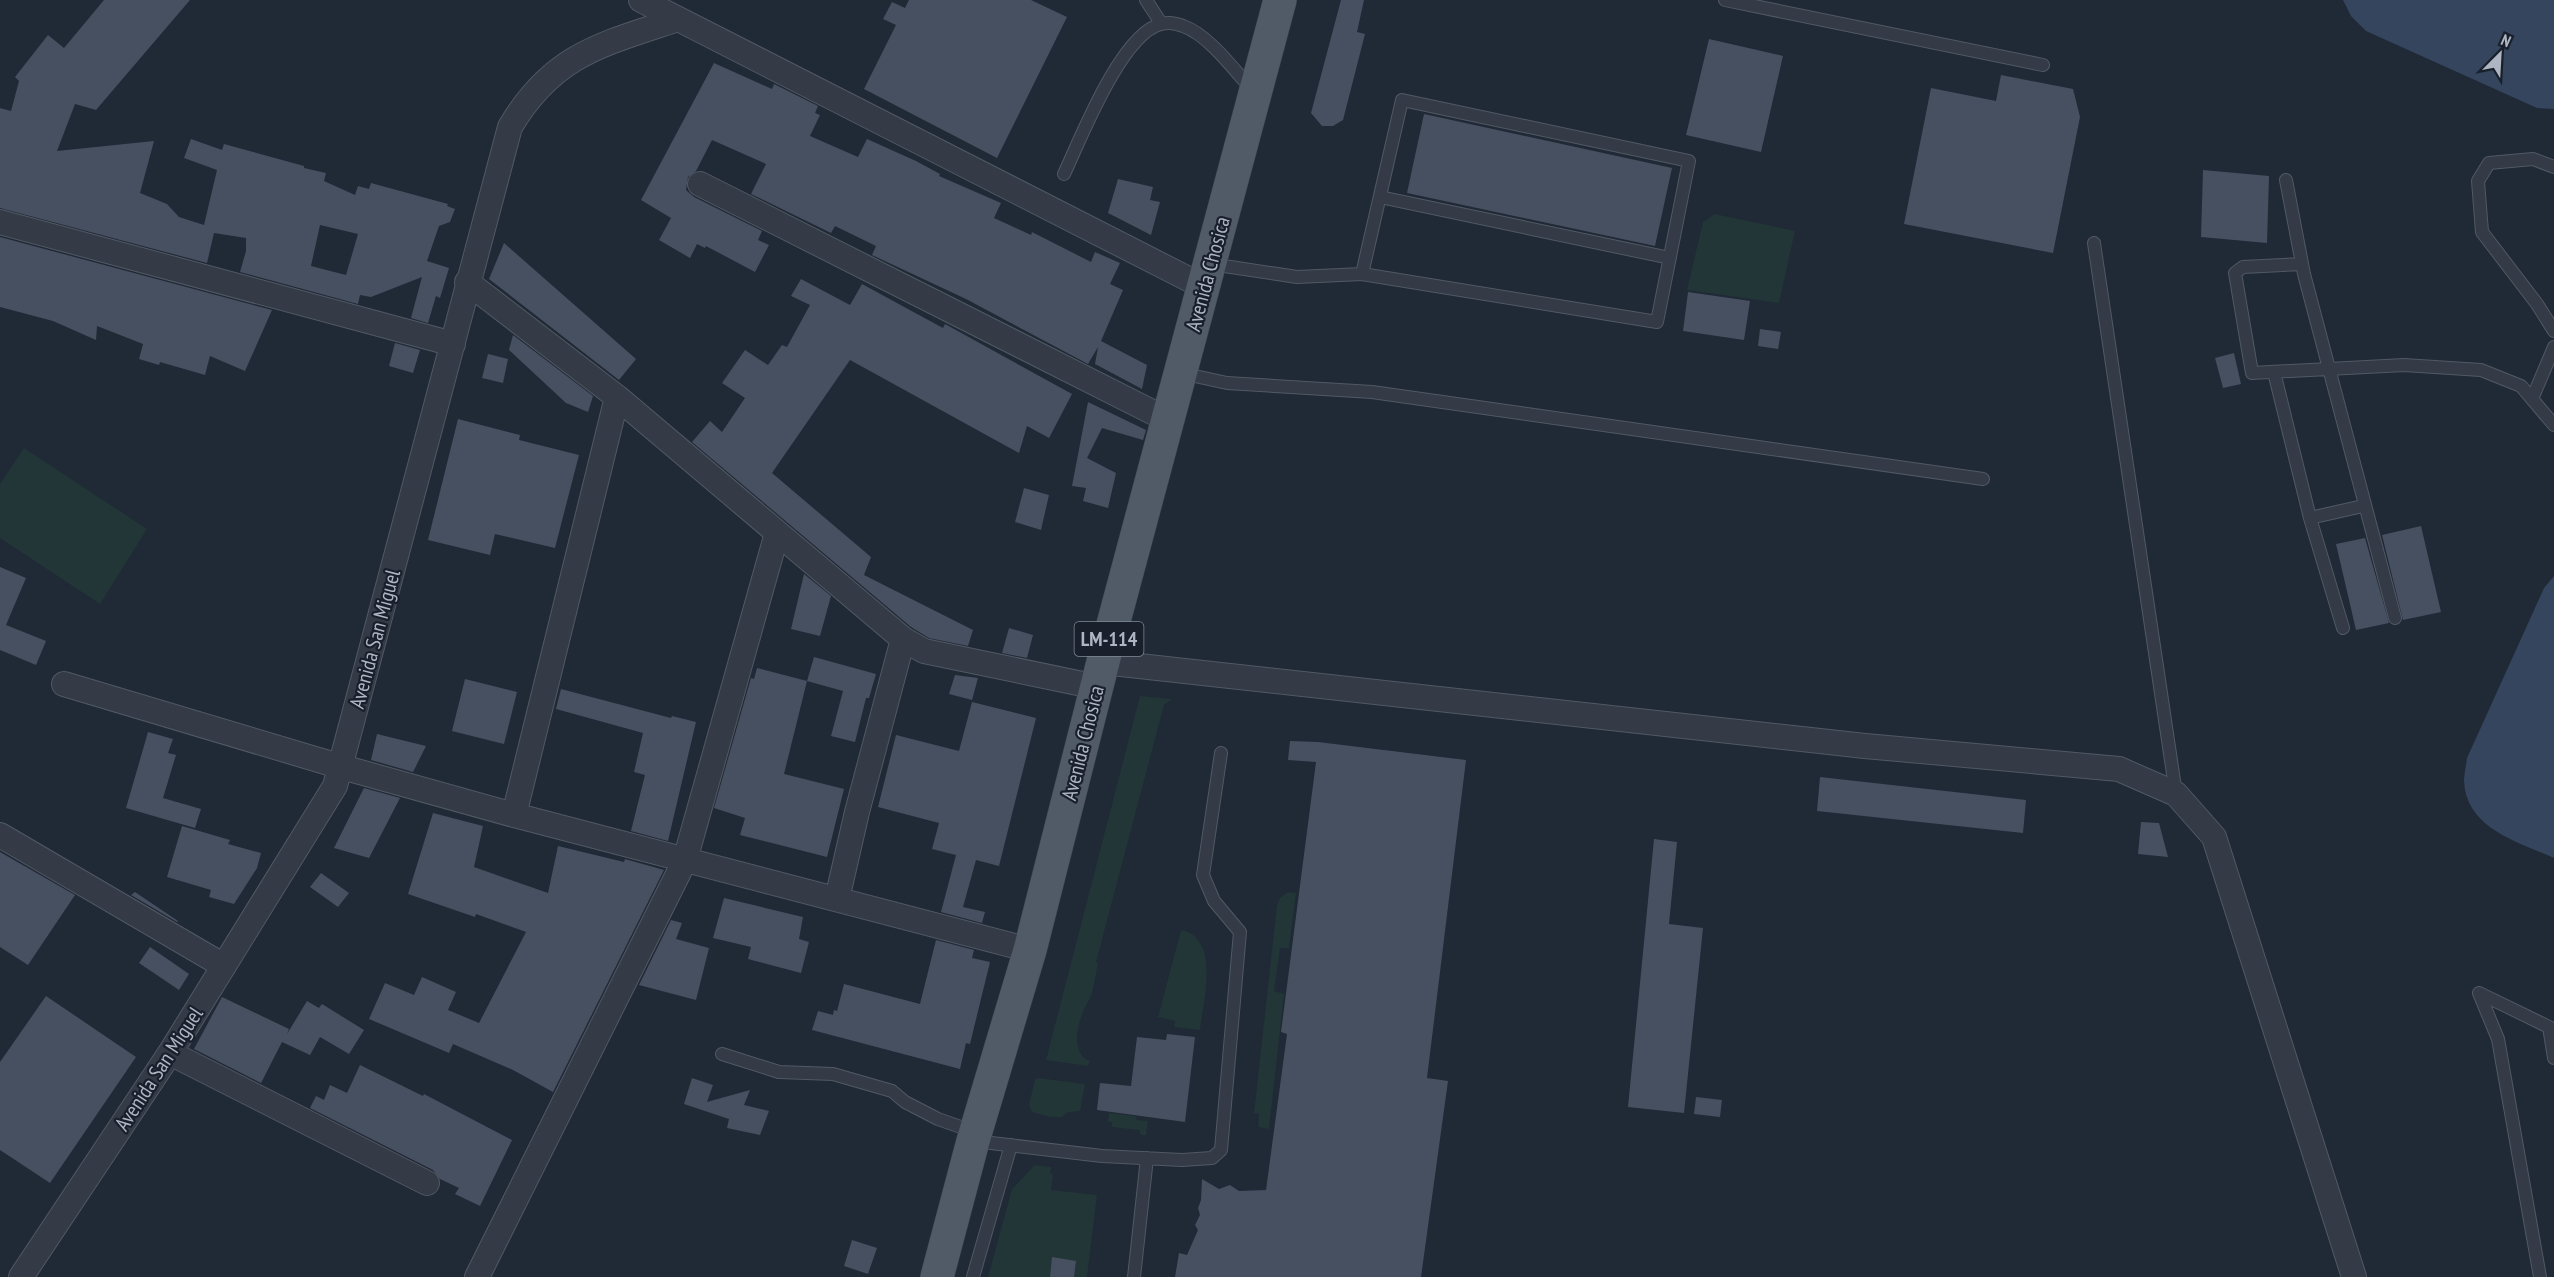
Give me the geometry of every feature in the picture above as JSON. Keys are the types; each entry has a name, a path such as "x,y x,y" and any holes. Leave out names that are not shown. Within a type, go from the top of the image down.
{"main road":[{"name":"Avenida Chosica","path":"937,1277 974,1137 1030,950 1100,674 1281,0"}],"street":[{"path":"641,0 1208,275"},
{"name":"Avenida San Miguel","path":"21,1277 170,1053 325,804 342,767 453,344 467,282 510,127 520,110 558,69 590,48 678,18"},
{"path":"699,183 1168,420"},
{"path":"0,222 453,344"},
{"path":"467,282 617,397 903,639 924,651 1100,674 2119,769 2176,794 2214,837 2354,1277"},
{"path":"514,815 617,397"},
{"path":"477,1277 685,860 777,533"},
{"path":"837,899 857,812 903,639"},
{"path":"64,684 342,767 514,815 1030,950"},
{"path":"0,835 224,966"},
{"path":"170,1053 427,1183"}],"lane":[{"path":"1146,0 1161,23"},
{"path":"1725,0 2043,65"},
{"path":"1064,174 1125,52 1152,27 1161,23 1185,26 1198,34 1256,94"},
{"path":"1208,275 1297,277 1362,274 1657,322 1689,160 1402,100 1362,274"},
{"path":"2554,167 2533,159 2489,164 2478,181 2482,232 2537,304 2554,331"},
{"path":"2286,180 2302,264 2363,506 2376,539 2395,618"},
{"path":"1380,197 1670,258"},
{"path":"2094,243 2176,794"},
{"path":"2302,264 2243,267 2235,273 2252,373 2404,365 2481,370 2521,386 2554,425"},
{"path":"2532,399 2554,346"},
{"path":"2274,372 2310,518 2343,628"},
{"path":"1181,373 1227,383 1372,392 1983,479"},
{"path":"2310,518 2363,506"},
{"path":"722,1054 779,1072 833,1074 892,1091 905,1102 974,1137 1011,1145 1147,1158 1201,1160 1212,1158 1221,1150 1240,932 1214,901 1203,875 1221,753"},
{"path":"2540,1277 2498,1039 2479,993 2549,1027 2554,1058"},
{"path":"973,1277 1011,1145"},
{"path":"1134,1277 1147,1158"}],"shaded area":[{"path":"1715,214 1795,231 1779,303 1687,290 1703,222"},
{"path":"24,448 147,529 100,604 0,538 0,484"},
{"path":"1140,696 1172,699 1164,705 1096,962 1098,964 1093,989 1079,1024 1077,1042 1079,1050 1083,1057 1090,1061 1088,1066 1046,1060"},
{"path":"1288,892 1296,893 1289,948 1280,948 1274,991 1284,994 1269,1129 1258,1127 1259,1114 1254,1113 1277,905 1280,898"},
{"path":"1181,930 1193,935 1201,945 1205,957 1206,988 1200,1030 1174,1027 1175,1021 1158,1017"},
{"path":"1035,1079 1085,1084 1080,1111 1068,1112 1062,1117 1050,1117 1032,1112 1029,1105"},
{"path":"1109,1113 1135,1116 1137,1120 1148,1121 1146,1135 1141,1135 1139,1130 1112,1127 1112,1122 1108,1122"},
{"path":"1035,1165 1051,1167 1050,1173 1053,1174 1051,1190 1097,1195 1087,1277 988,1277 1012,1189"}],"water":[{"path":"2343,0 2554,0 2554,109 2537,108 2366,31 2351,16"},
{"path":"2554,576 2554,858 2497,832 2484,822 2474,811 2467,797 2464,781 2467,758 2544,588"}],"building":[{"path":"104,0 190,0 96,110 75,104 57,151 154,141 140,193 167,204 179,217 204,225 217,170 184,158 191,139 222,150 224,144 326,173 324,181 355,195 358,186 369,189 371,183 448,204 447,206 455,209 450,222 439,226 427,261 449,268 440,298 436,296 428,323 411,318 422,277 371,297 360,295 358,304 240,272 246,251 246,238 214,233 207,263 0,208 0,108 11,111 19,81 15,77 48,35 64,48","holes":["320,225 358,234 346,275 311,266"]},
{"path":"909,0 1031,0 1067,17 997,158 864,89 896,25 883,19 892,2 905,8"},
{"path":"1341,0 1364,0 1357,32 1365,34 1343,120 1333,126 1322,126 1311,113"},
{"path":"1709,39 1783,56 1761,152 1686,135"},
{"path":"714,63 772,89 774,84 818,106 815,113 820,115 810,136 858,157 867,139 916,161 940,174 939,176 1001,203 994,218 1031,235 1032,232 1091,262 1095,252 1120,263 1110,284 1123,290 1101,341 1147,365 1142,389 1095,364 1098,347 1088,364 966,299 872,255 876,246 835,226 831,233 751,194 766,164 712,140 696,171 688,177 686,190 694,197 762,231 758,240 769,245 755,272 706,246 705,248 697,244 690,258 659,240 671,218 641,200"},
{"path":"2001,75 2073,89 2080,117 2053,253 1904,224 1931,88 1996,101"},
{"path":"1424,114 1672,168 1655,246 1407,193"},
{"path":"2203,170 2269,176 2267,243 2201,237"},
{"path":"1118,179 1153,187 1150,200 1160,202 1151,235 1108,213"},
{"path":"0,237 272,310 245,371 210,356 205,375 160,362 159,365 139,359 143,344 97,326 96,340 53,321 0,307"},
{"path":"504,243 636,359 619,380 489,279"},
{"path":"801,279 850,305 862,284 943,328 945,324 1072,394 1049,438 1027,426 1019,453 850,360 772,473 871,557 864,575 973,630 968,646 929,638 911,627 692,442 710,421 722,432 745,398 722,383 745,350 768,365 782,345 787,347 810,305 791,296"},
{"path":"1688,292 1750,301 1744,340 1683,331"},
{"path":"1760,329 1781,332 1778,349 1758,346"},
{"path":"513,335 593,396 588,412 566,403 509,350"},
{"path":"395,343 420,350 413,373 389,366"},
{"path":"2234,353 2241,384 2223,388 2215,358"},
{"path":"488,354 508,359 503,383 482,378"},
{"path":"1088,402 1146,430 1143,440 1102,428 1087,458 1116,473 1108,508 1083,501 1086,488 1072,486"},
{"path":"458,419 520,435 519,440 579,455 555,548 495,534 490,555 428,540"},
{"path":"1024,488 1049,495 1041,530 1015,522"},
{"path":"2421,526 2441,612 2403,620 2382,535"},
{"path":"2365,538 2389,623 2356,630 2336,544"},
{"path":"0,567 26,578 6,625 46,641 36,665 0,650"},
{"path":"804,574 831,596 820,636 791,629"},
{"path":"1009,628 1033,635 1027,658 1002,653"},
{"path":"814,657 876,674 869,698 866,698 855,742 831,736 843,691 807,681"},
{"path":"757,668 807,681 784,774 844,789 827,857 740,835 745,818 714,808 751,678 754,679"},
{"path":"955,675 978,678 972,700 949,694"},
{"path":"465,679 517,692 504,744 452,731"},
{"path":"561,689 671,718 672,716 696,722 668,841 631,831 645,775 634,772 643,733 556,709"},
{"path":"972,702 1036,718 999,866 976,860 963,907 985,912 982,923 941,912 956,855 932,849 939,823 878,807 896,735 959,751"},
{"path":"148,732 173,739 168,753 176,755 163,798 201,809 195,828 126,808"},
{"path":"377,734 426,746 413,772 371,760"},
{"path":"1290,741 1318,742 1466,760 1427,1078 1448,1081 1421,1277 1175,1277 1179,1253 1187,1255 1198,1230 1195,1225 1200,1215 1198,1208 1201,1200 1202,1179 1219,1189 1230,1185 1239,1191 1266,1190 1287,1034 1281,1032 1316,762 1288,760"},
{"path":"1820,777 2026,800 2023,833 1817,811"},
{"path":"364,788 400,798 369,858 334,848"},
{"path":"433,813 483,826 474,867 548,893 558,846 624,862 625,859 664,870 553,1092 513,1070 453,1044 449,1053 369,1019 385,983 414,995 422,977 456,992 448,1010 479,1023 526,932 476,914 475,917 408,894"},
{"path":"2141,822 2159,823 2168,857 2138,854"},
{"path":"182,826 230,840 228,844 261,853 257,868 234,904 209,897 211,890 167,877"},
{"path":"1654,839 1677,842 1669,924 1703,928 1684,1113 1628,1107"},
{"path":"0,852 75,895 28,965 0,947"},
{"path":"321,873 349,893 338,907 310,887"},
{"path":"135,892 178,921 131,895"},
{"path":"724,898 803,917 799,939 809,942 801,973 748,959 751,947 713,938"},
{"path":"671,920 682,923 676,939 709,948 696,1000 639,985"},
{"path":"936,940 974,950 972,958 990,962 970,1044 966,1043 960,1069 812,1030 818,1011 833,1015 834,1010 837,1011 844,984 920,1004"},
{"path":"150,947 189,974 179,990 139,963"},
{"path":"46,996 136,1057 50,1183 0,1150 0,1062"},
{"path":"222,997 289,1029 287,1034 307,1001 319,1008 322,1004 364,1030 349,1054 320,1037 310,1055 282,1042 261,1083 194,1049"},
{"path":"1167,1034 1195,1037 1185,1122 1097,1110 1100,1083 1131,1086 1137,1037 1166,1040"},
{"path":"360,1065 423,1096 424,1094 512,1140 480,1206 455,1194 459,1188 440,1179 433,1170 310,1108 316,1096 324,1100 330,1085 347,1093"},
{"path":"692,1078 713,1085 707,1102 750,1090 744,1105 769,1111 760,1135 727,1128 729,1119 684,1104"},
{"path":"1696,1097 1722,1100 1720,1117 1694,1114"},
{"path":"852,1240 877,1248 868,1274 844,1266"},
{"path":"1052,1257 1076,1261 1074,1277 1050,1277"}]}
